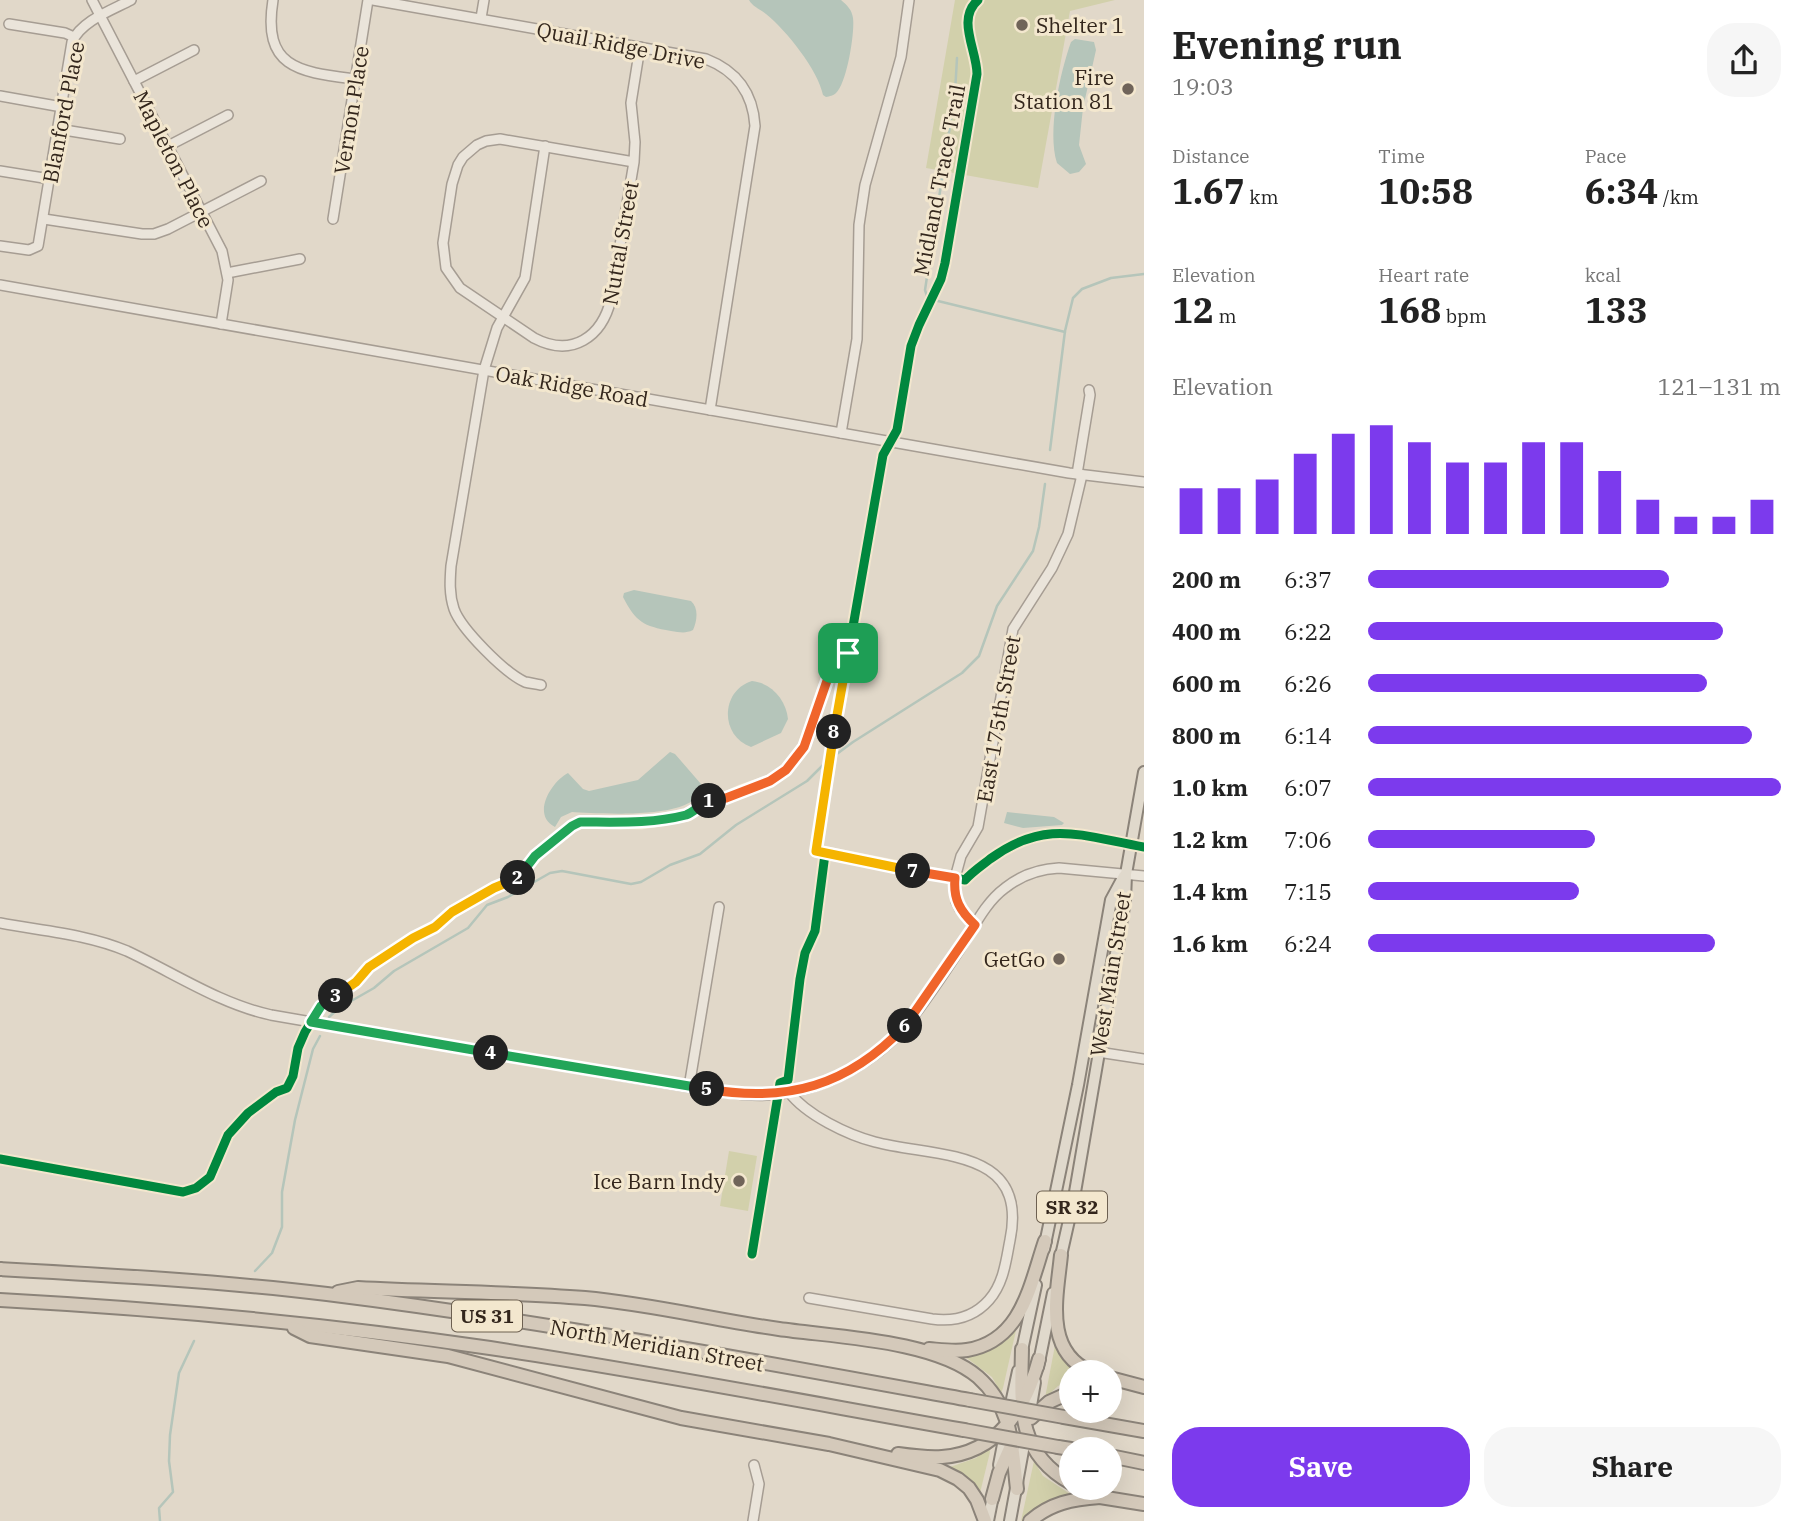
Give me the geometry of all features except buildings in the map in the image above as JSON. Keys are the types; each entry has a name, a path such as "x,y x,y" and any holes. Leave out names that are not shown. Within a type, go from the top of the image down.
{"highway":[{"path":"327,1294 358,1288 587,1298 770,1328 920,1348 966,1350 991,1342 1009,1329 1023,1308 1045,1241"},
{"path":"1061,1255 1056,1328 1066,1352 1074,1360"},
{"name":"North Meridian Street","path":"0,1269 327,1294 580,1331 1144,1432"},
{"name":"North Meridian Street","path":"0,1300 129,1308 424,1339 529,1354 1059,1447"},
{"path":"283,1323 310,1336 457,1358 681,1418 862,1451 940,1470 963,1483 974,1495 987,1521"},
{"path":"920,1348 964,1368 979,1378 992,1393 1008,1422 1013,1443 1017,1489"},
{"path":"1022,1349 1021,1408 1026,1427 1041,1460 1059,1476"},
{"path":"862,1451 926,1457 953,1456 988,1442 1021,1408 1039,1359"},
{"path":"1122,1382 1144,1389"},
{"path":"1122,1388 1144,1389"},
{"path":"992,1499 999,1473 1013,1443 1049,1402 1059,1397"},
{"path":"1122,1458 1144,1463"},
{"path":"1030,1521 1044,1510 1075,1500"},
{"path":"1122,1500 1144,1504"}],"main road":[{"name":"SR 32","path":"1126,873 1144,772"},
{"name":"West Main Street","path":"1010,1521 1039,1359 1073,1198 1125,901 1126,873"},
{"name":"West Main Street","path":"987,1521 1078,1085 1111,900 1126,873"}],"street":[{"name":"Mapleton Place","path":"92,0 222,251 228,273 221,324"},
{"name":"Blanford Place","path":"0,246 33,250 39,243 74,37 101,16 131,0"},
{"path":"273,0 270,27 274,47 281,56 307,71 355,79"},
{"name":"Vernon Place","path":"333,219 355,79 371,0"},
{"name":"Quail Ridge Drive","path":"371,0 706,59 724,67 744,86 754,115 753,139 710,410"},
{"path":"481,18 484,0"},
{"path":"842,433 857,339 859,225 865,185 901,57 909,0"},
{"path":"9,24 65,33 74,37"},
{"name":"Nuttal Street","path":"502,318 537,340 561,346 577,343 598,329 606,318 634,162 635,142 631,109 640,47"},
{"path":"134,81 194,50"},
{"path":"0,96 62,107"},
{"path":"168,146 228,115"},
{"path":"58,129 120,138"},
{"path":"502,318 460,288 446,268 443,243 454,177 463,157 485,141 511,139 634,162"},
{"path":"541,685 525,681 506,669 479,642 457,616 449,589 484,370 490,345 526,271 545,146"},
{"path":"0,171 50,179"},
{"path":"44,219 147,234 168,229 261,181"},
{"path":"228,273 300,259"},
{"name":"Oak Ridge Road","path":"0,285 1079,474 1144,482"},
{"name":"East 175th Street","path":"975,925 956,901 955,878 961,856 978,827 1013,629 1052,568 1068,534 1079,474 1089,390"},
{"path":"0,923 97,940 126,951 249,1010 747,1095 789,1092 843,1074 882,1049 916,1011 988,905 1006,887 1039,871 1071,868 1144,876"},
{"path":"689,1087 719,907"},
{"path":"1098,1052 1144,1059"},
{"path":"789,1092 801,1105 854,1136 877,1143 974,1161 1001,1179 1012,1205 1012,1231 997,1289 989,1300 960,1319 932,1319 809,1298"},
{"path":"752,1521 759,1484 754,1465"}],"shaded area":[{"path":"749,0 841,0 847,6 853,18 851,45 844,79 836,93 826,97 823,95 815,74 792,40"},
{"path":"955,0 1115,0 1070,11 1038,188 926,168"},
{"path":"1075,39 1094,42 1096,50 1083,108 1079,145 1086,164 1079,172 1070,174 1057,163 1053,135 1059,85 1071,42"},
{"path":"634,590 691,601 696,615 693,630 671,631 641,622 623,597 624,593"},
{"path":"752,681 766,685 777,694 788,719 781,733 751,747 734,733 728,714 729,703 734,694 741,686"},
{"path":"670,752 675,754 701,784 698,796 686,805 647,813 572,812 561,817 555,827 548,822 544,807 546,799 555,784 568,773 583,789 589,791 638,780"},
{"path":"1007,812 1054,817 1064,823 1023,828 1004,823"},
{"name":"Ice Barn Indy","path":"729,1151 757,1156 748,1211 720,1206"},
{"path":"1017,1326 1001,1393 992,1377 964,1356"},
{"path":"1056,1340 1072,1360 1059,1360 1059,1386 1045,1398"},
{"path":"989,1447 980,1493 966,1476 950,1467 976,1458"},
{"path":"1034,1461 1043,1476 1059,1487 1059,1498 1045,1503 1021,1521"}],"waterway":[{"path":"957,58 955,93 925,290 927,296 1065,332"},
{"path":"1050,450 1065,331 1073,298 1082,289 1111,278 1144,274"},
{"path":"329,1017 339,1008 374,988 394,971 468,928 487,905 508,897 550,873 562,871 631,884 641,882 670,865 700,854 736,825 807,781 826,762 853,742 962,673 979,656 997,606 1033,551 1045,484"},
{"path":"255,1271 272,1253 282,1227 282,1192 295,1120 313,1049 320,1036"},
{"path":"160,1521 159,1508 173,1492 169,1461 170,1435 179,1373 194,1341"}],"cycle path":[{"name":"Midland Trace Trail","path":"978,0 972,8 968,25 977,74 945,263 941,279 911,346 897,430 883,455 816,851 965,880 1010,846 1047,834 1082,835 1144,847"},
{"path":"0,1159 183,1192 196,1188 210,1177 228,1135 248,1113 276,1092 287,1088 293,1076 298,1048 321,1006 356,982 369,967 435,927 452,912 519,877 535,856 572,826 580,822 641,823 688,815 706,801 726,798 770,781 786,770 804,747 830,672 848,653"},
{"path":"752,1254 780,1083 788,1080 800,979 805,953 815,931 825,854"}],"place":[{"name":"Shelter 1","path":"1022,25"},
{"name":"Fire Station 81","path":"1128,89"},
{"name":"GetGo","path":"1059,959"},
{"name":"Ice Barn Indy","path":"739,1181"}],"route":[{"path":"848,653 816,851 955,878 956,901 975,925 907,1024 869,1058 829,1080 796,1090 765,1095 732,1094 311,1022 321,1006 356,982 369,967 435,927 452,912 519,877 535,856 572,826 580,822 640,823 688,815 706,801 726,798 770,781 786,770 804,747 830,672 848,653"}]}
